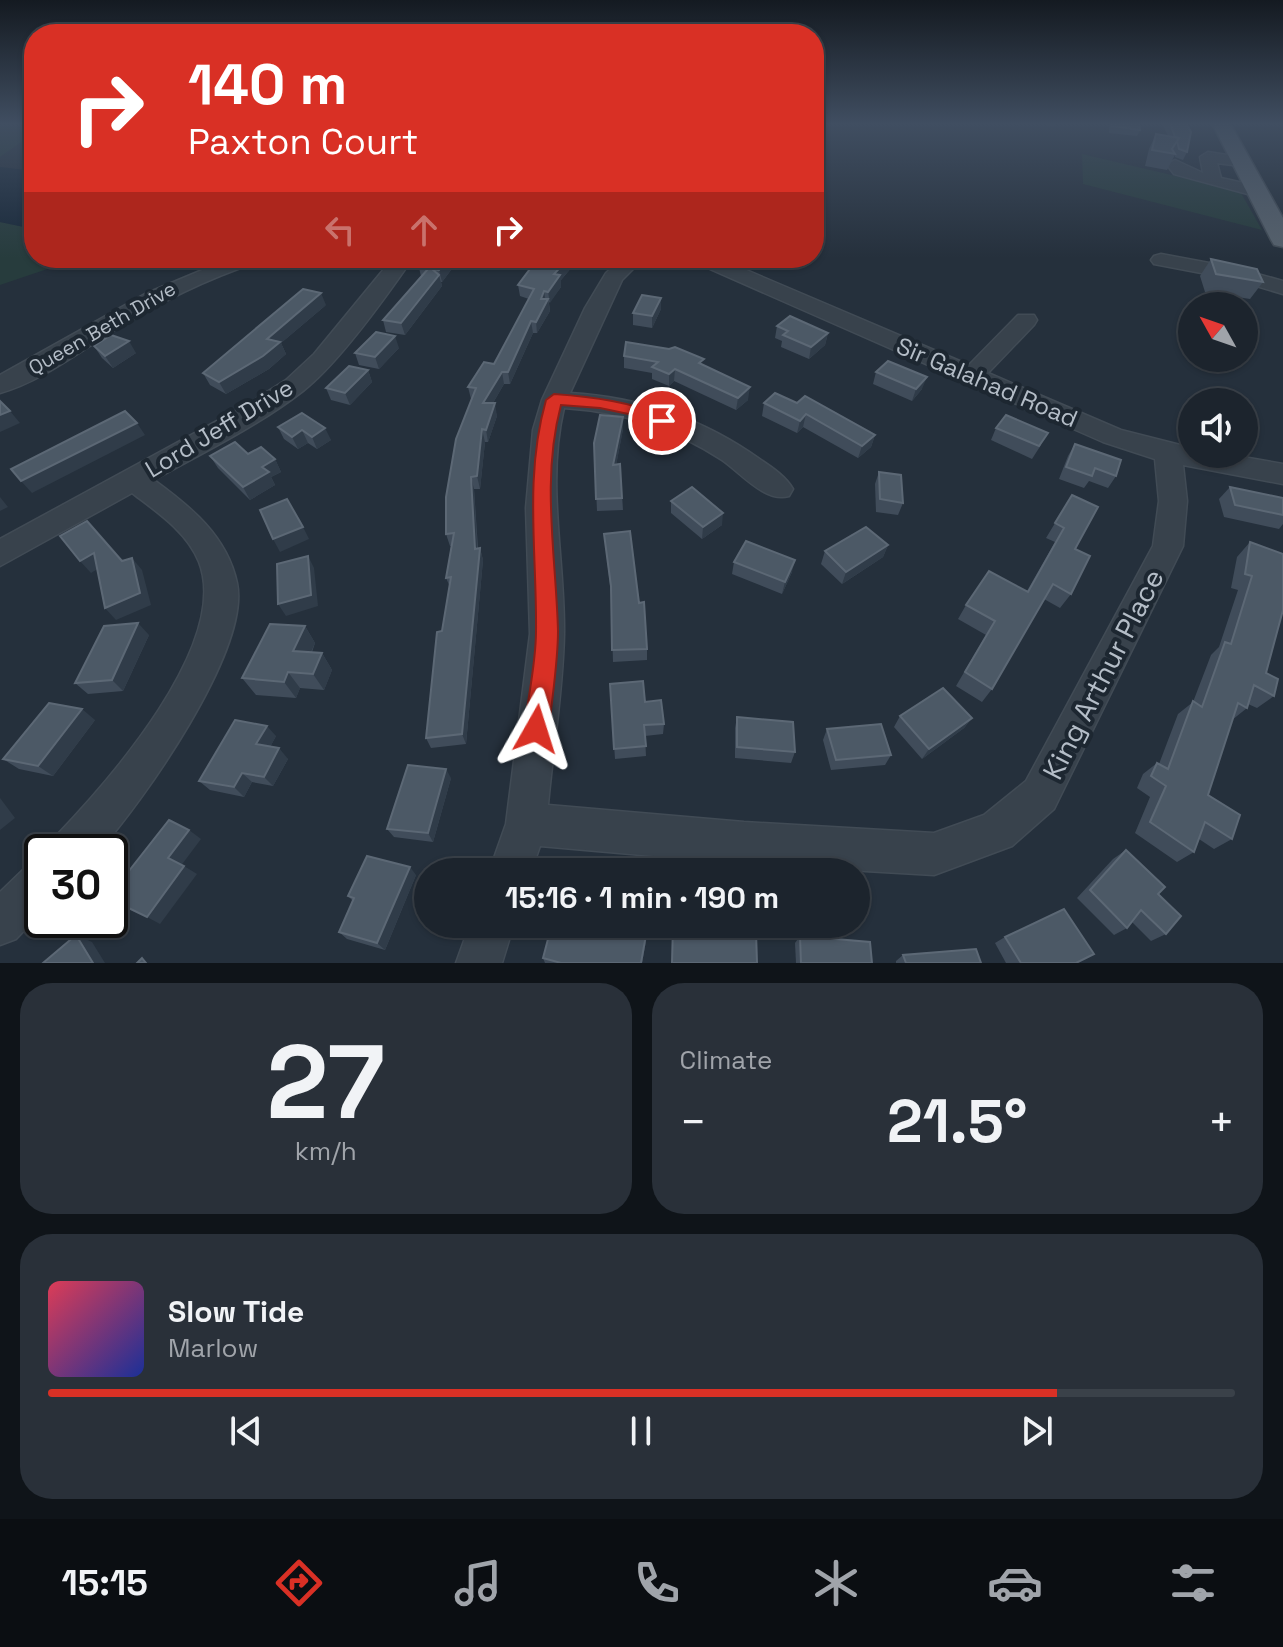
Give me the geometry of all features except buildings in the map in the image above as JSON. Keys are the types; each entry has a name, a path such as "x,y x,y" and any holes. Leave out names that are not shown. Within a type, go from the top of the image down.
{"main road":[{"path":"1243,168 1283,240"}],"street":[{"path":"1190,170 1283,209"},
{"path":"1161,260 1236,274 1283,288"},
{"name":"Queen Beth Drive","path":"0,385 158,293 192,276 218,268"},
{"name":"Lord Jeff Drive","path":"0,554 257,410 295,385 322,359 395,268"},
{"path":"515,858 526,824 547,634 540,508 546,430 554,400 613,277 623,268"},
{"name":"Sir Galahad Road","path":"724,268 1112,436 1168,453 1283,474"},
{"path":"972,376 1026,320"},
{"path":"554,400 600,402 637,410 688,431 755,468 779,489"},
{"name":"King Arthur Place","path":"526,824 744,843 934,854 997,831 1040,795 1168,546 1173,501 1168,453"},
{"path":"88,834 156,746 203,658 212,635 222,589 213,559 199,533 134,479"},
{"path":"0,923 24,899"},
{"path":"479,963 487,938"}],"green space":[{"path":"1082,168 1142,168 1240,191 1262,230 1083,184"},
{"path":"0,222 24,227 24,268 50,268 0,285"}],"water":[{"path":"0,168 24,170 24,227 0,222"}],"route":[{"path":"536,729 547,634 540,508 546,430 554,400 600,402 637,410 662,421"}]}
